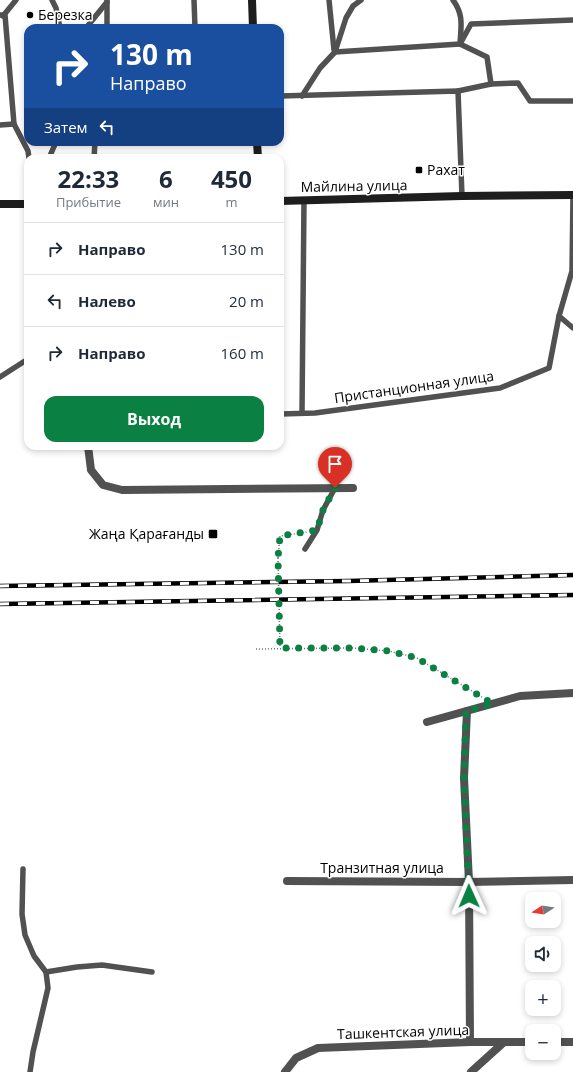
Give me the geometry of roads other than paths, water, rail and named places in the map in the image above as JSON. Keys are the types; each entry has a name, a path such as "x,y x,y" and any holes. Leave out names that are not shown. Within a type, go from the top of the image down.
{"main road":[{"path":"252,0 253,24"},
{"name":"Майлина улица","path":"284,200 573,195"},
{"path":"0,204 24,204"}],"street":[{"path":"88,450 90,470 103,485 122,490 353,488"},
{"path":"427,722 520,696 573,693"},
{"path":"466,711 464,778 469,882 470,1042"},
{"name":"Транзитная улица","path":"287,881 469,882 573,880"},
{"name":"Ташкентская улица","path":"285,1072 296,1058 318,1048 470,1042 525,1042"},
{"path":"561,1042 573,1042"},
{"path":"471,1072 503,1043"}],"lane":[{"path":"52,0 56,8 59,24"},
{"path":"194,0 195,24"},
{"path":"329,0 335,52"},
{"path":"302,96 320,68 335,52 346,18 353,6 362,0"},
{"path":"453,0 459,9 462,23 460,44"},
{"path":"14,1 2,16 14,124 24,143"},
{"path":"89,24 107,1"},
{"path":"107,1 107,24"},
{"path":"460,44 471,24 573,20"},
{"path":"335,52 460,44 487,57 491,84"},
{"path":"284,96 458,91 491,84 518,82 530,101 573,101"},
{"path":"458,91 462,196"},
{"path":"0,125 14,124"},
{"path":"573,195 572,271 559,316 573,328"},
{"path":"302,413 304,200"},
{"name":"Пристанционная улица","path":"284,414 315,413 500,388 549,368 559,316"},
{"path":"0,377 24,362"},
{"path":"305,549 317,530 323,510 335,488"},
{"path":"23,869 22,914 25,935 34,956 46,972 48,988 33,1052 30,1072"},
{"path":"46,972 77,967 102,966 152,972"}],"railway":[{"path":"0,586 348,581 573,575"},
{"path":"0,604 573,595"}],"place":[{"name":"Березка","path":"30,15"},
{"name":"Рахат","path":"419,170"},
{"name":"Жаңа Қарағанды","path":"213,534"}]}
